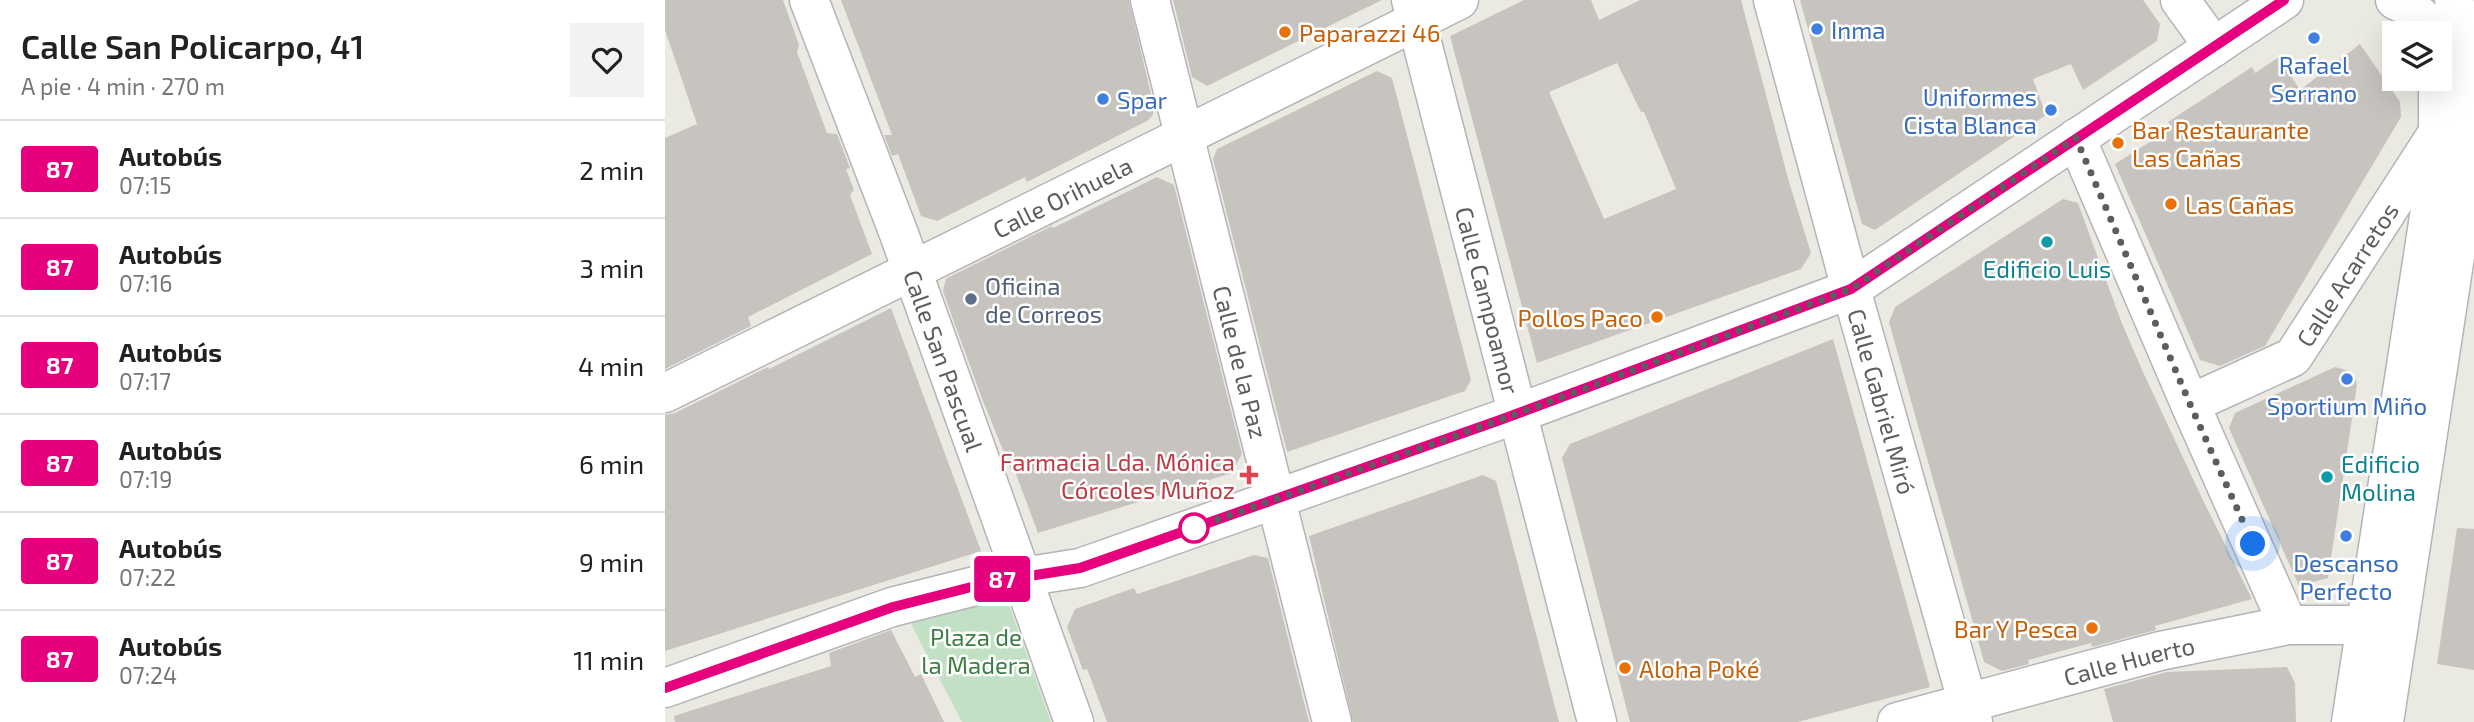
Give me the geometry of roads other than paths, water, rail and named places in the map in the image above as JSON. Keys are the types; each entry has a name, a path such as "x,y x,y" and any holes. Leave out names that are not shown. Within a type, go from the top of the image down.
{"street":[{"name":"Calle San Pascual","path":"809,0 912,271 1074,722"},
{"name":"Calle de la Paz","path":"1150,0 1332,722"},
{"name":"Calle Orihuela","path":"665,393 1185,136 1414,11 1459,0"},
{"name":"Calle Gabriel Miró","path":"1773,0 1851,289 1971,713"},
{"path":"2180,0 2214,47"},
{"path":"665,688 893,607 950,591 1021,576 1080,568 1517,413 1851,289 2284,0"},
{"path":"2395,0 2439,16 2463,53 2468,211"},
{"name":"Calle Campoamor","path":"1414,11 1597,722"},
{"path":"2351,722 2435,178 2438,91"},
{"name":"Calle Acarretos","path":"2190,404 2293,357 2438,132"},
{"path":"2076,138 2288,625"},
{"path":"2384,722 2468,211 2474,145"},
{"name":"Calle Huerto","path":"1897,722 1971,713 2159,651 2288,625 2366,625"}],"place":[{"name":"Inma","path":"1817,29"},
{"name":"Paparazzi 46","path":"1285,32"},
{"name":"Rafael Serrano","path":"2314,38"},
{"name":"Spar","path":"1103,99"},
{"name":"Uniformes Cista Blanca","path":"2051,110"},
{"name":"Bar Restaurante Las Cañas","path":"2118,143"},
{"name":"Las Cañas","path":"2171,204"},
{"name":"Edificio Luis","path":"2047,242"},
{"name":"Oficina de Correos","path":"971,299"},
{"name":"Pollos Paco","path":"1657,317"},
{"name":"Sportium Miño","path":"2347,379"},
{"name":"Farmacia Lda. Mónica Córcoles Muñoz","path":"1249,475"},
{"name":"Edificio Molina","path":"2327,477"},
{"name":"Descanso Perfecto","path":"2346,536"},
{"name":"Bar Y Pesca","path":"2092,628"},
{"name":"Aloha Poké","path":"1625,668"}],"park label":[{"name":"Plaza de la Madera","path":"976,650"}]}
